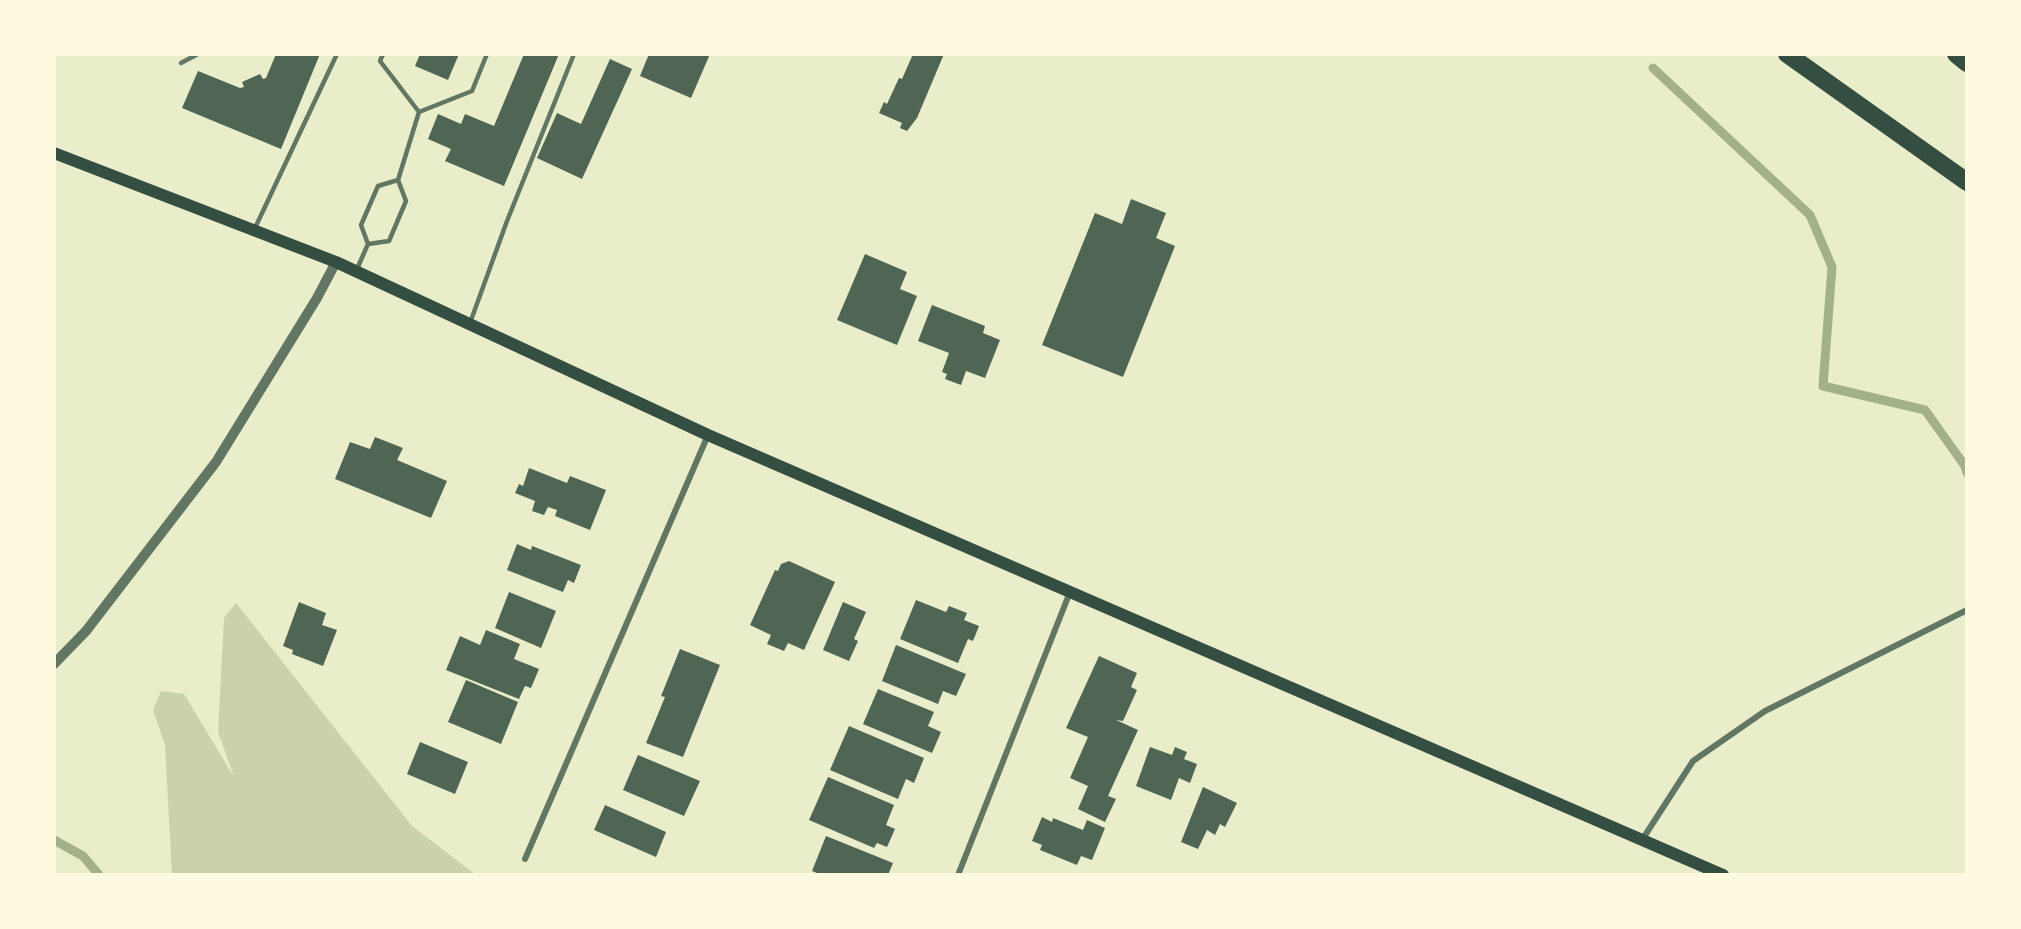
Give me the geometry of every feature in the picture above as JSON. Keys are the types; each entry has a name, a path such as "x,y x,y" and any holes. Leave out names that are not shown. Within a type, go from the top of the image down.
{"highway":[{"path":"1787,54 1967,182"},
{"path":"1956,54 1967,63"}],"main road":[{"path":"54,153 336,262 708,435 1723,875"}],"street":[{"path":"54,664 86,632 216,462 317,298 336,262"},
{"path":"525,859 708,435"},
{"path":"958,875 1070,592"},
{"path":"1641,841 1693,761 1765,711 1967,610"}],"lane":[{"path":"182,63 198,54"},
{"path":"254,231 337,54"},
{"path":"383,54 380,61 419,112"},
{"path":"419,112 472,92 487,54"},
{"path":"470,324 507,221 574,54"},
{"path":"368,244 389,241 406,201 398,180 419,112"},
{"path":"356,272 368,244 361,225 378,186 398,180"}],"green space":[{"path":"236,603 412,826 476,875 172,875 165,745 153,710 161,691 184,694 234,777 218,732 224,618"}],"building":[{"path":"276,54 320,54 281,149 182,108 198,71 240,88 244,87 242,82 260,74 263,79 266,78"},
{"path":"420,54 459,54 448,80 415,66"},
{"path":"524,54 559,54 504,186 445,161 451,149 428,139 438,114 461,124 465,114 494,126"},
{"path":"649,54 710,54 691,98 640,76"},
{"path":"913,54 944,54 917,118 907,131 900,128 902,123 879,113 884,102 887,104 899,78 902,79"},
{"path":"610,59 632,69 582,179 537,158 557,113 581,124"},
{"path":"1131,199 1166,213 1156,238 1175,246 1123,377 1042,345 1095,213 1122,224"},
{"path":"865,254 907,272 900,289 917,296 897,345 837,320"},
{"path":"932,305 985,326 983,333 1000,340 985,378 966,371 961,385 945,379 947,374 942,372 949,353 918,341"},
{"path":"375,437 403,448 397,460 447,481 431,518 335,479 350,442 370,449"},
{"path":"529,468 567,483 570,476 606,490 590,530 555,516 557,510 548,507 544,515 532,511 535,501 515,493 519,484 523,486"},
{"path":"517,544 531,550 532,546 581,565 574,583 568,580 563,592 507,570"},
{"path":"789,561 835,582 804,650 788,643 784,651 767,644 771,635 750,625 775,570 778,571 781,564"},
{"path":"509,592 556,611 541,648 495,628"},
{"path":"916,600 946,612 949,606 967,613 964,620 979,626 973,641 968,639 958,663 900,639"},
{"path":"299,602 326,613 322,625 337,630 323,666 292,654 293,650 283,646"},
{"path":"843,602 866,612 854,639 858,641 849,661 823,650"},
{"path":"486,630 520,644 514,659 539,669 531,688 525,686 519,699 446,670 460,636 480,645"},
{"path":"896,645 966,674 956,696 943,691 938,704 882,681"},
{"path":"680,649 720,665 683,757 646,743 665,697 661,696"},
{"path":"1099,656 1137,673 1131,687 1137,690 1123,721 1116,720 1138,730 1108,796 1116,799 1105,822 1078,809 1088,786 1070,778 1088,737 1066,728"},
{"path":"466,680 518,702 501,744 448,722"},
{"path":"878,689 934,712 928,726 941,732 932,753 863,724"},
{"path":"849,726 924,758 914,783 906,779 898,799 830,770"},
{"path":"420,742 468,762 455,794 407,774"},
{"path":"1150,747 1172,755 1175,747 1187,752 1184,759 1197,764 1190,783 1179,778 1171,800 1136,786"},
{"path":"638,755 700,781 684,816 623,790"},
{"path":"828,777 894,805 886,825 895,829 887,847 877,843 874,848 809,820"},
{"path":"1203,787 1237,803 1225,827 1220,824 1215,835 1207,830 1198,849 1181,842"},
{"path":"605,805 666,832 656,857 594,830"},
{"path":"1042,817 1052,822 1053,818 1083,830 1087,820 1105,828 1092,860 1081,856 1077,865 1040,850 1042,845 1032,841"},
{"path":"826,836 893,863 888,875 822,875 812,871"}],"waterway":[{"path":"1653,68 1810,215 1832,267 1823,386 1925,410 1965,466 1967,473"},
{"path":"54,840 83,856 99,875"}]}
